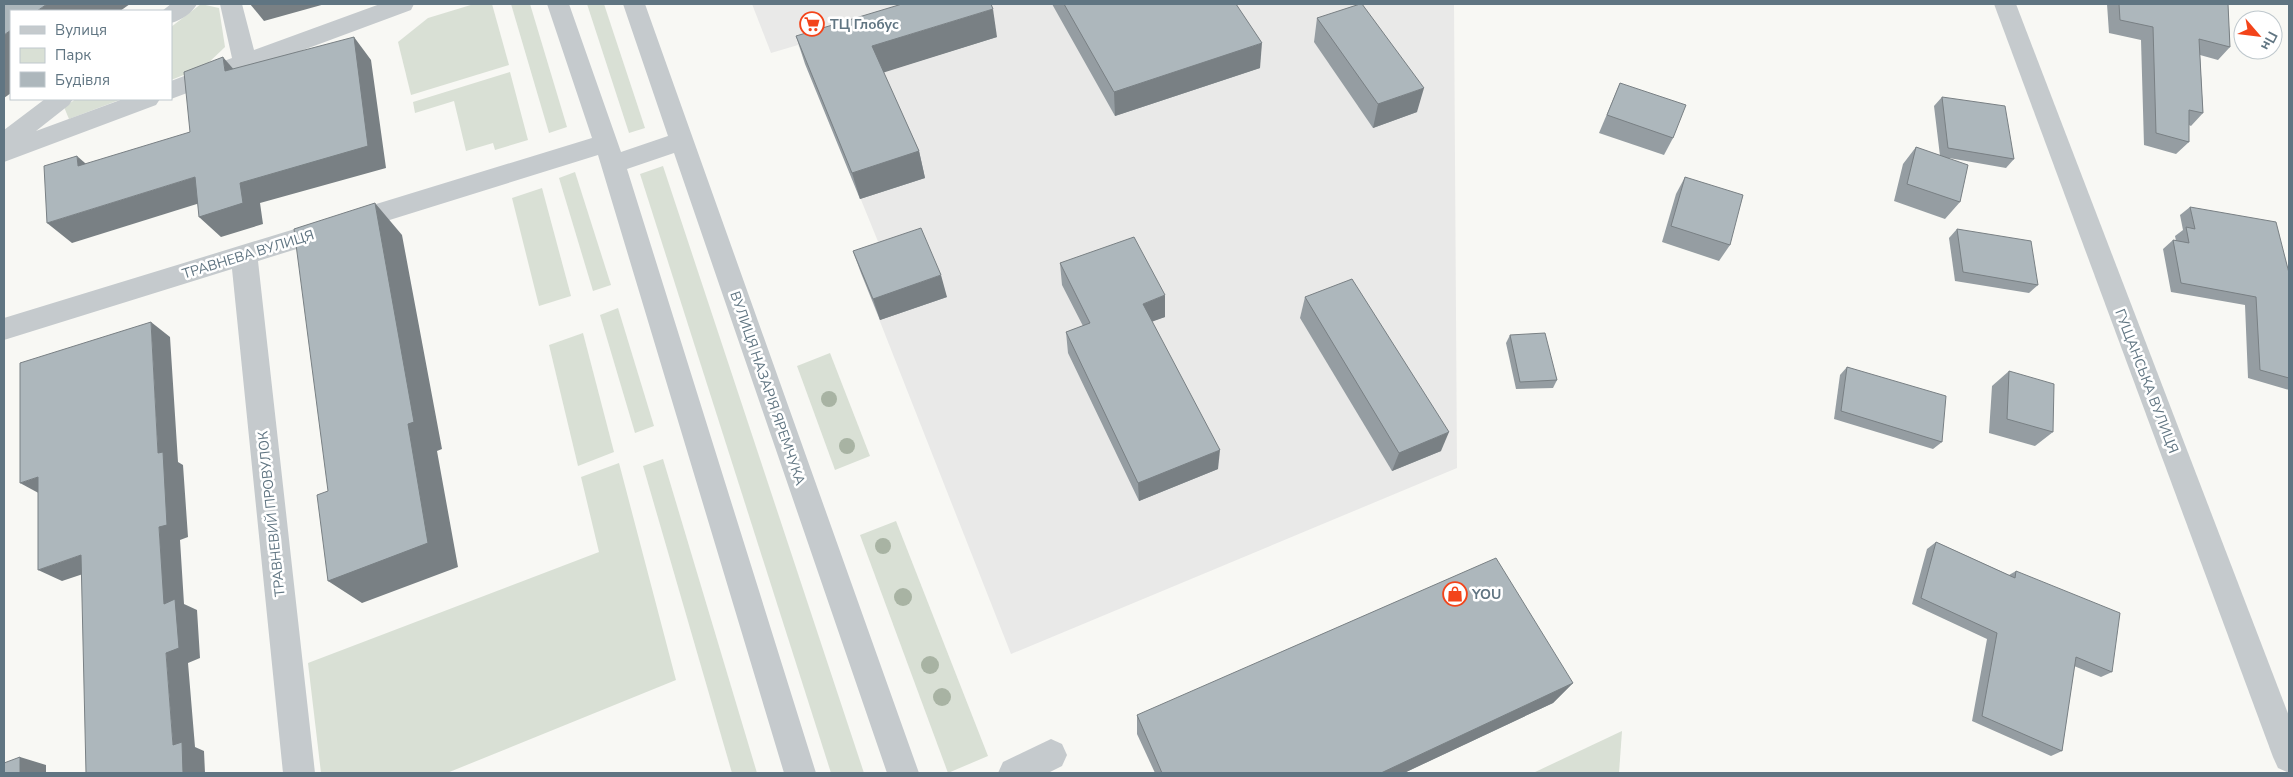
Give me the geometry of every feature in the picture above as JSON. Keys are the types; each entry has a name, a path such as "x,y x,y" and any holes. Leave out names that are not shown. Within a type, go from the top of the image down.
{"street":[{"path":"172,14 186,4"},
{"path":"231,4 244,62"},
{"path":"172,90 403,4"},
{"path":"558,4 609,153 800,773"},
{"name":"ВУЛИЦЯ НАЗАРІЯ ЯРЕМЧУКА","path":"634,4 903,773"},
{"name":"ГУЩАНСЬКА ВУЛИЦЯ","path":"2005,4 2289,757"},
{"path":"4,142 60,100"},
{"path":"4,153 145,100"},
{"name":"ТРАВНЕВА ВУЛИЦЯ","path":"4,329 244,255 609,153 682,141"},
{"name":"ТРАВНЕВИЙ ПРОВУЛОК","path":"244,255 299,773"},
{"path":"1014,773 1051,755"}],"shaded area":[{"path":"752,4 1454,4 1457,468 1011,654 853,253 879,244 798,45 771,53"}],"green space":[{"path":"201,4 219,8 225,47 204,67 172,80 172,26"},
{"path":"474,4 492,4 509,65 411,95 398,42 428,18"},
{"path":"511,4 530,4 567,127 549,133"},
{"path":"587,4 604,4 645,128 629,133"},
{"path":"510,72 528,140 495,150 493,143 466,151 454,101 415,113 413,102"},
{"path":"74,100 119,100 69,119 64,107"},
{"path":"663,166 864,773 831,773 640,174"},
{"path":"575,172 611,285 593,291 559,178"},
{"path":"542,188 571,296 539,306 512,198"},
{"path":"618,308 654,426 635,433 600,315"},
{"path":"583,333 614,452 578,466 549,345"},
{"path":"830,353 870,456 835,470 797,366"},
{"path":"663,459 757,773 732,773 643,466"},
{"path":"619,463 676,680 447,773 321,773 308,663 599,552 581,477"},
{"path":"896,521 988,756 948,773 860,535"},
{"path":"1622,731 1619,773 1533,773"}],"building":[{"path":"4,4 47,4 38,10 10,10 10,31 4,35"},
{"path":"902,4 991,4 993,9 872,46 919,151 852,173 796,36"},
{"path":"1064,4 1236,4 1262,43 1114,92"},
{"path":"1362,4 1424,88 1378,104 1317,18"},
{"path":"2119,4 2228,4 2230,47 2199,39 2203,113 2189,110 2189,142 2156,133 2153,27 2120,20"},
{"path":"354,37 368,146 240,183 243,203 199,217 195,177 47,223 44,166 77,156 78,166 190,132 184,72 223,57 225,71"},
{"path":"1620,83 1686,105 1673,138 1607,115"},
{"path":"1942,97 2005,106 2014,159 1948,148"},
{"path":"1916,147 1968,165 1960,202 1907,184"},
{"path":"1685,177 1743,195 1730,245 1671,226"},
{"path":"375,203 414,422 408,424 428,543 328,581 317,495 328,491 294,229"},
{"path":"2190,207 2276,222 2289,273 2289,378 2260,370 2256,297 2181,283 2173,240 2189,243 2186,227 2195,229"},
{"path":"921,228 941,275 873,299 853,251"},
{"path":"1957,229 2031,241 2038,285 1963,272"},
{"path":"1134,237 1165,295 1143,304 1220,450 1138,483 1066,332 1090,323 1060,263"},
{"path":"1352,279 1449,432 1399,453 1305,297"},
{"path":"151,322 158,453 163,452 167,525 159,527 164,604 175,599 179,648 166,653 173,745 182,742 183,773 86,773 81,555 38,570 38,477 20,483 20,363"},
{"path":"1545,333 1557,380 1520,382 1510,335"},
{"path":"1847,367 1946,396 1942,442 1841,411"},
{"path":"2009,371 2054,384 2053,432 2007,419"},
{"path":"1936,542 2015,578 2016,571 2120,613 2112,672 2076,657 2062,751 1982,716 1997,633 1921,598"},
{"path":"1496,558 1573,683 1381,773 1162,773 1137,715"},
{"path":"20,757 20,773 4,773 4,763"}],"place":[{"name":"ТЦ Глобус","path":"812,24"},
{"name":"YOU","path":"1455,594"}]}
